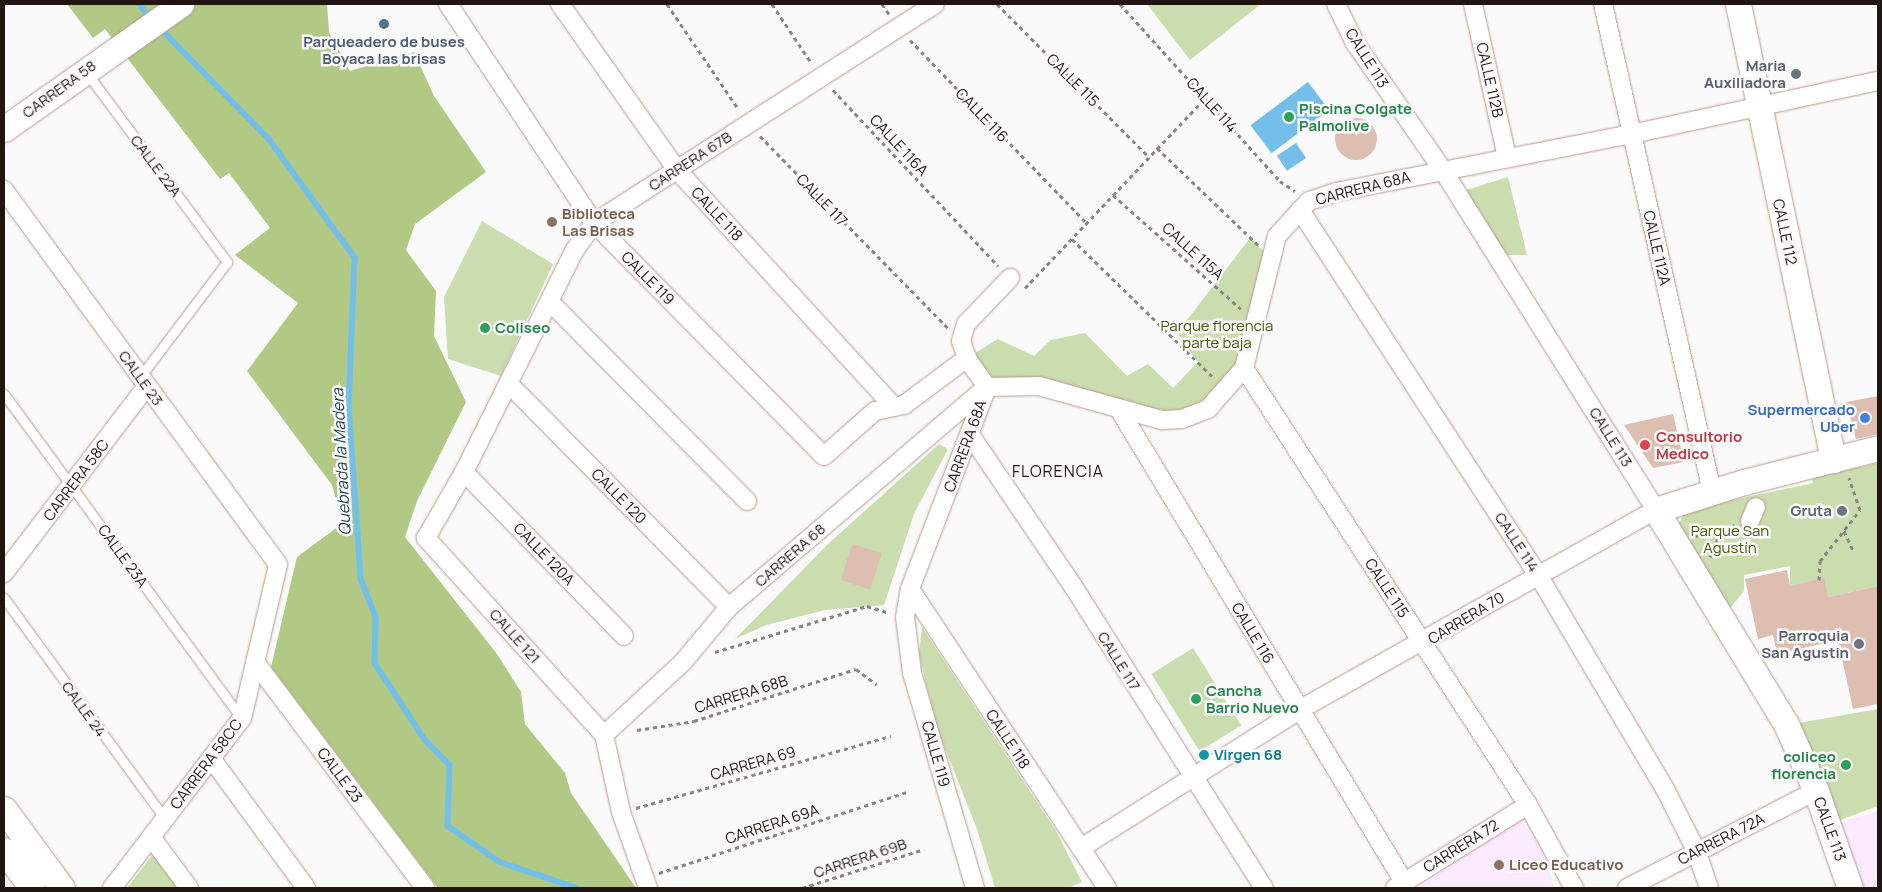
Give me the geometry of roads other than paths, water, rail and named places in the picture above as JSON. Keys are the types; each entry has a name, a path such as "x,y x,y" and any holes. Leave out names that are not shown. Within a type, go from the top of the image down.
{"street":[{"name":"CARRERA 58","path":"5,126 181,4"},
{"name":"CALLE 119","path":"448,4 594,223 824,456 875,411 894,407"},
{"name":"CALLE 118","path":"560,4 677,170 894,407"},
{"name":"CARRERA 67B","path":"426,538 464,472 550,302 574,250 594,223 747,123 899,30 935,4"},
{"name":"CALLE 113","path":"1336,4 1355,43 1442,170 1656,510 1786,724 1816,791 1850,888"},
{"name":"CALLE 112B","path":"1473,4 1507,157"},
{"name":"CALLE 112A","path":"1603,4 1712,491"},
{"name":"CALLE 112","path":"1738,4 1833,460"},
{"name":"CARRERA 68A","path":"905,617 910,589 971,436 987,386 1039,386 1162,420 1182,419 1208,409 1227,391 1244,368 1258,324 1270,256 1287,221 1304,205 1442,170 1632,134 1759,105 1878,81"},
{"name":"CALLE 23","path":"4,190 278,565"},
{"name":"CALLE 114","path":"1304,205 1538,575 1665,789 1696,850 1709,888"},
{"path":"987,386 967,358 961,341 966,324 1010,278"},
{"path":"550,302 747,501"},
{"path":"894,407 904,405 967,358"},
{"name":"CALLE 115","path":"1244,368 1528,805 1574,888"},
{"name":"CARRERA 58C","path":"4,573 71,486 143,381"},
{"name":"CALLE 120","path":"509,384 730,607"},
{"name":"CARRERA 68","path":"604,735 683,662 730,607 987,386"},
{"name":"CALLE 116","path":"1119,409 1299,710 1399,885"},
{"name":"CALLE 117","path":"971,436 1073,586 1191,777 1264,888"},
{"name":"CARRERA 70","path":"1081,848 1299,710 1423,643 1538,575 1656,510 1712,491 1878,448"},
{"name":"CALLE 120A","path":"464,472 624,636"},
{"name":"CALLE 121","path":"426,538 604,735"},
{"name":"CARRERA 58CC","path":"112,888 242,718 278,565"},
{"name":"CALLE 118","path":"910,589 1107,888"},
{"name":"CALLE 119","path":"905,617 912,673 975,888"},
{"name":"CALLE 23","path":"255,662 425,888"},
{"path":"604,735 621,812 646,883"},
{"path":"211,758 306,888"},
{"name":"CARRERA 72A","path":"1626,888 1696,850 1816,791"},
{"name":"CARRERA 72","path":"1399,885 1528,805"},
{"path":"4,809 62,888"},
{"path":"151,837 189,888"},
{"path":"4,850 32,888"}],"lane":[{"name":"CALLE 22A","path":"84,70 227,262"},
{"name":"CARRERA 58C","path":"143,381 227,262"},
{"name":"CALLE 23A","path":"4,394 242,718"},
{"name":"CALLE 24","path":"4,598 164,819"}],"water":[{"name":"Piscina Colgate Palmolive","path":"1308,82 1329,110 1272,153 1250,125"},
{"path":"1296,143 1306,158 1287,171 1277,156"}],"waterway":[{"name":"Quebrada la Madera","path":"139,4 151,19"},
{"name":"Quebrada la Madera","path":"159,27 269,139 355,258 349,406 361,579 376,617 375,663 425,740 450,765 448,826 500,862 577,888"}],"place":[{"name":"Parqueadero de buses Boyaca las brisas","path":"384,24"},
{"name":"Maria Auxiliadora","path":"1796,74"},
{"name":"Piscina Colgate Palmolive","path":"1289,117"},
{"name":"Biblioteca Las Brisas","path":"552,222"},
{"name":"Coliseo","path":"485,328"},
{"name":"Supermercado Uber","path":"1865,418"},
{"name":"Consultorio Medico","path":"1645,445"},
{"name":"Gruta","path":"1842,511"},
{"name":"Parroquia San Agustin","path":"1859,644"},
{"name":"Cancha Barrio Nuevo","path":"1196,699"},
{"name":"Virgen 68","path":"1204,755"},
{"name":"coliceo florencia","path":"1846,765"},
{"name":"Liceo Educativo","path":"1499,865"}],"district":[{"name":"FLORENCIA","path":"1058,471"}],"park label":[{"name":"Parque florencia parte baja","path":"1217,334"},
{"name":"Parque San Agustín","path":"1730,538"}]}
